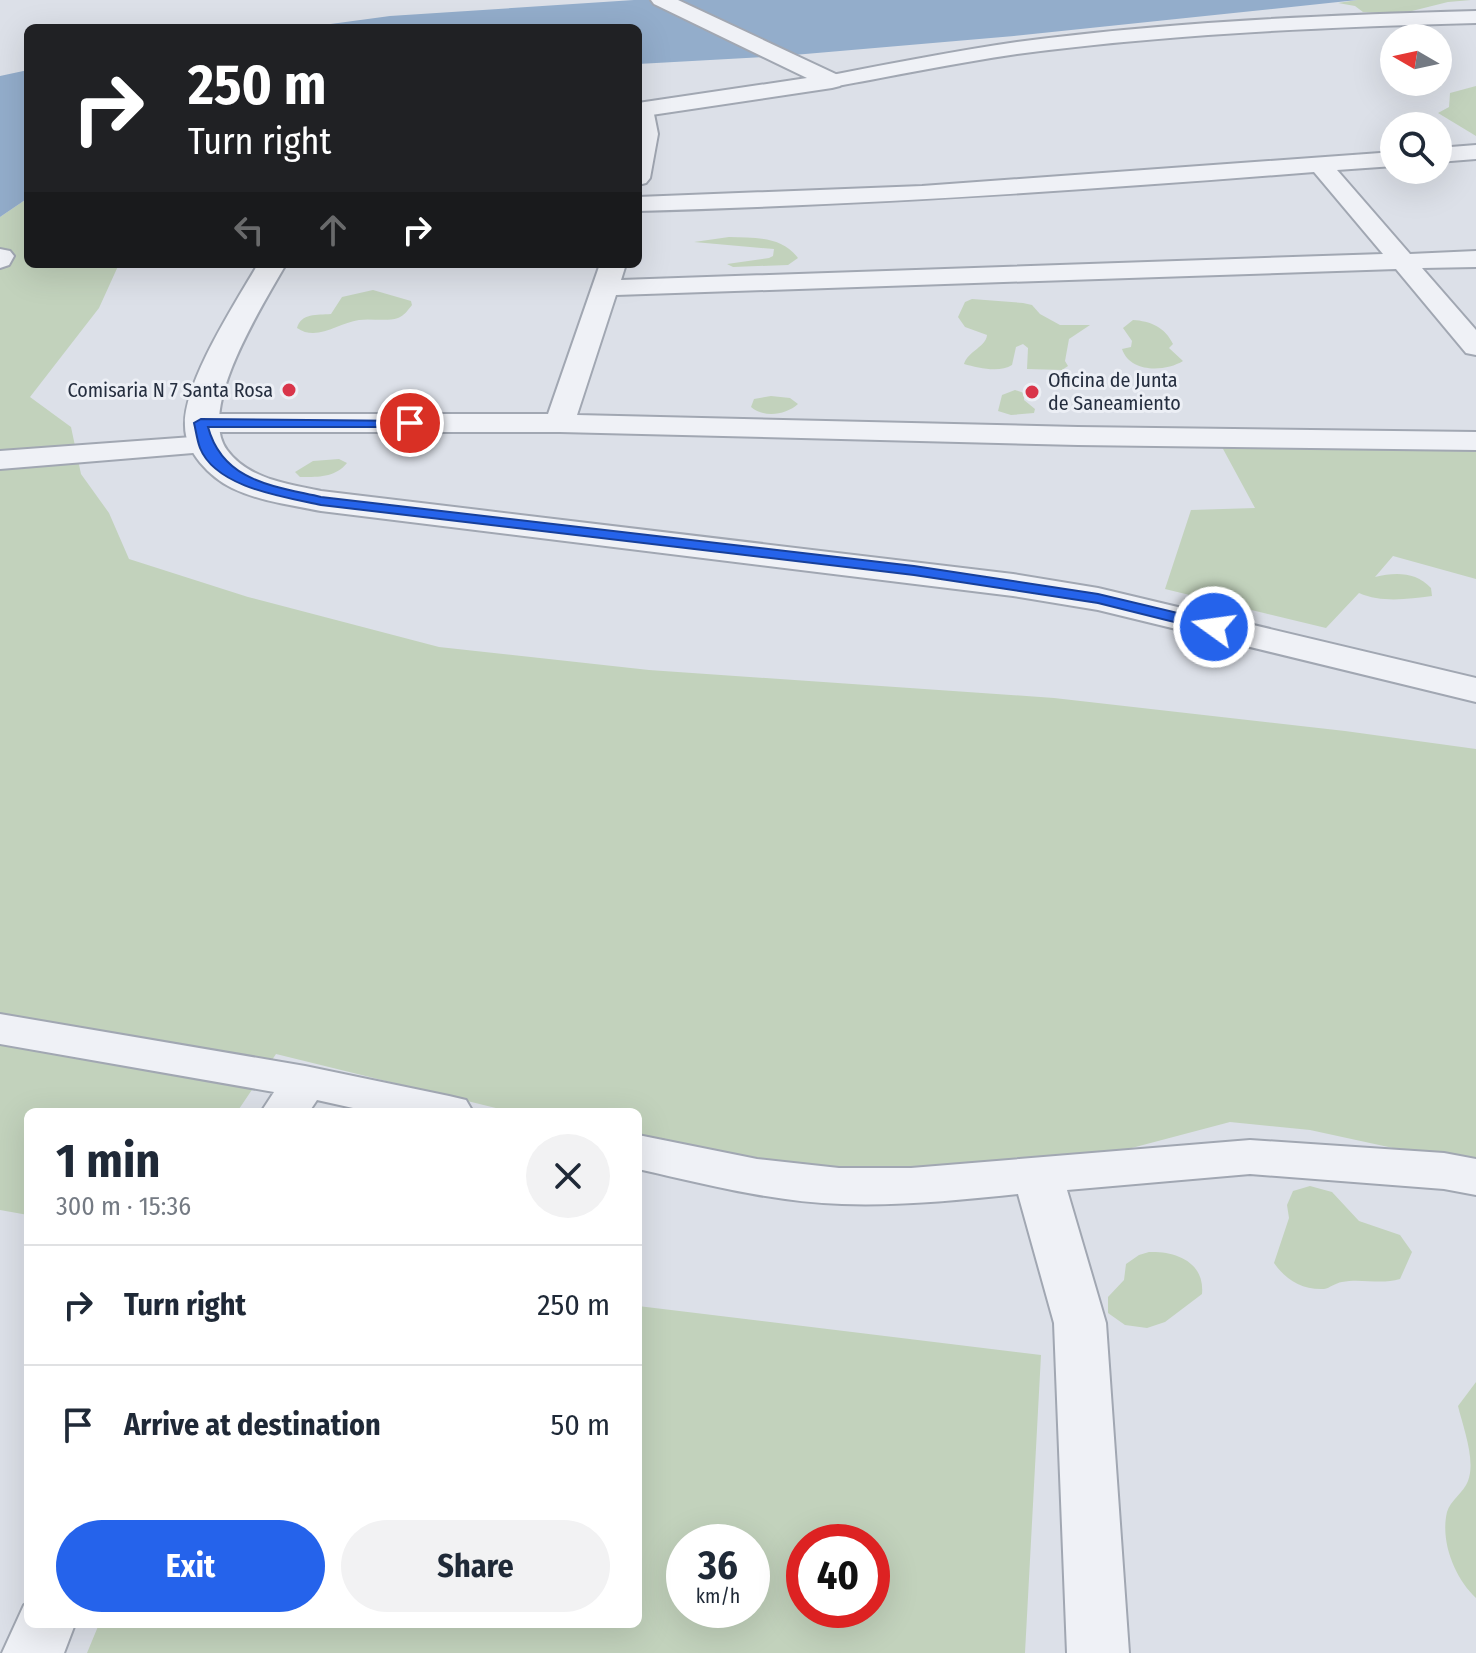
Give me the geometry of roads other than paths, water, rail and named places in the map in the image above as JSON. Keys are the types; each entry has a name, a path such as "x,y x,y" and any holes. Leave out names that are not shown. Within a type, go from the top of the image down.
{"street":[{"path":"661,0 832,81"},
{"path":"642,110 1041,45 1291,24 1476,17"},
{"path":"642,117 647,134 642,158"},
{"path":"1452,154 1476,152"},
{"path":"642,204 943,193 1380,160"},
{"path":"1320,165 1476,347"},
{"path":"560,423 609,276 1476,259"},
{"path":"270,268 230,340 203,434 207,450 232,474 259,488 321,501 1013,585 1098,599 1476,690"},
{"path":"0,460 99,453 203,434 560,423 1094,436 1476,441"},
{"path":"0,1029 295,1097 408,1108"},
{"path":"642,1153 757,1177 839,1186 911,1186 1250,1157 1444,1171 1476,1177"},
{"path":"1037,1173 1080,1323 1098,1653"},
{"path":"33,1653 43,1628"}],"water":[{"path":"634,0 1357,0 1014,36 782,56 642,64 642,24 331,24 390,16"},
{"path":"24,71 24,201 0,217 0,76"}],"place":[{"name":"Comisaria N 7 Santa Rosa","path":"289,390"},
{"name":"Oficina de Junta de Saneamiento","path":"1032,392"}]}
